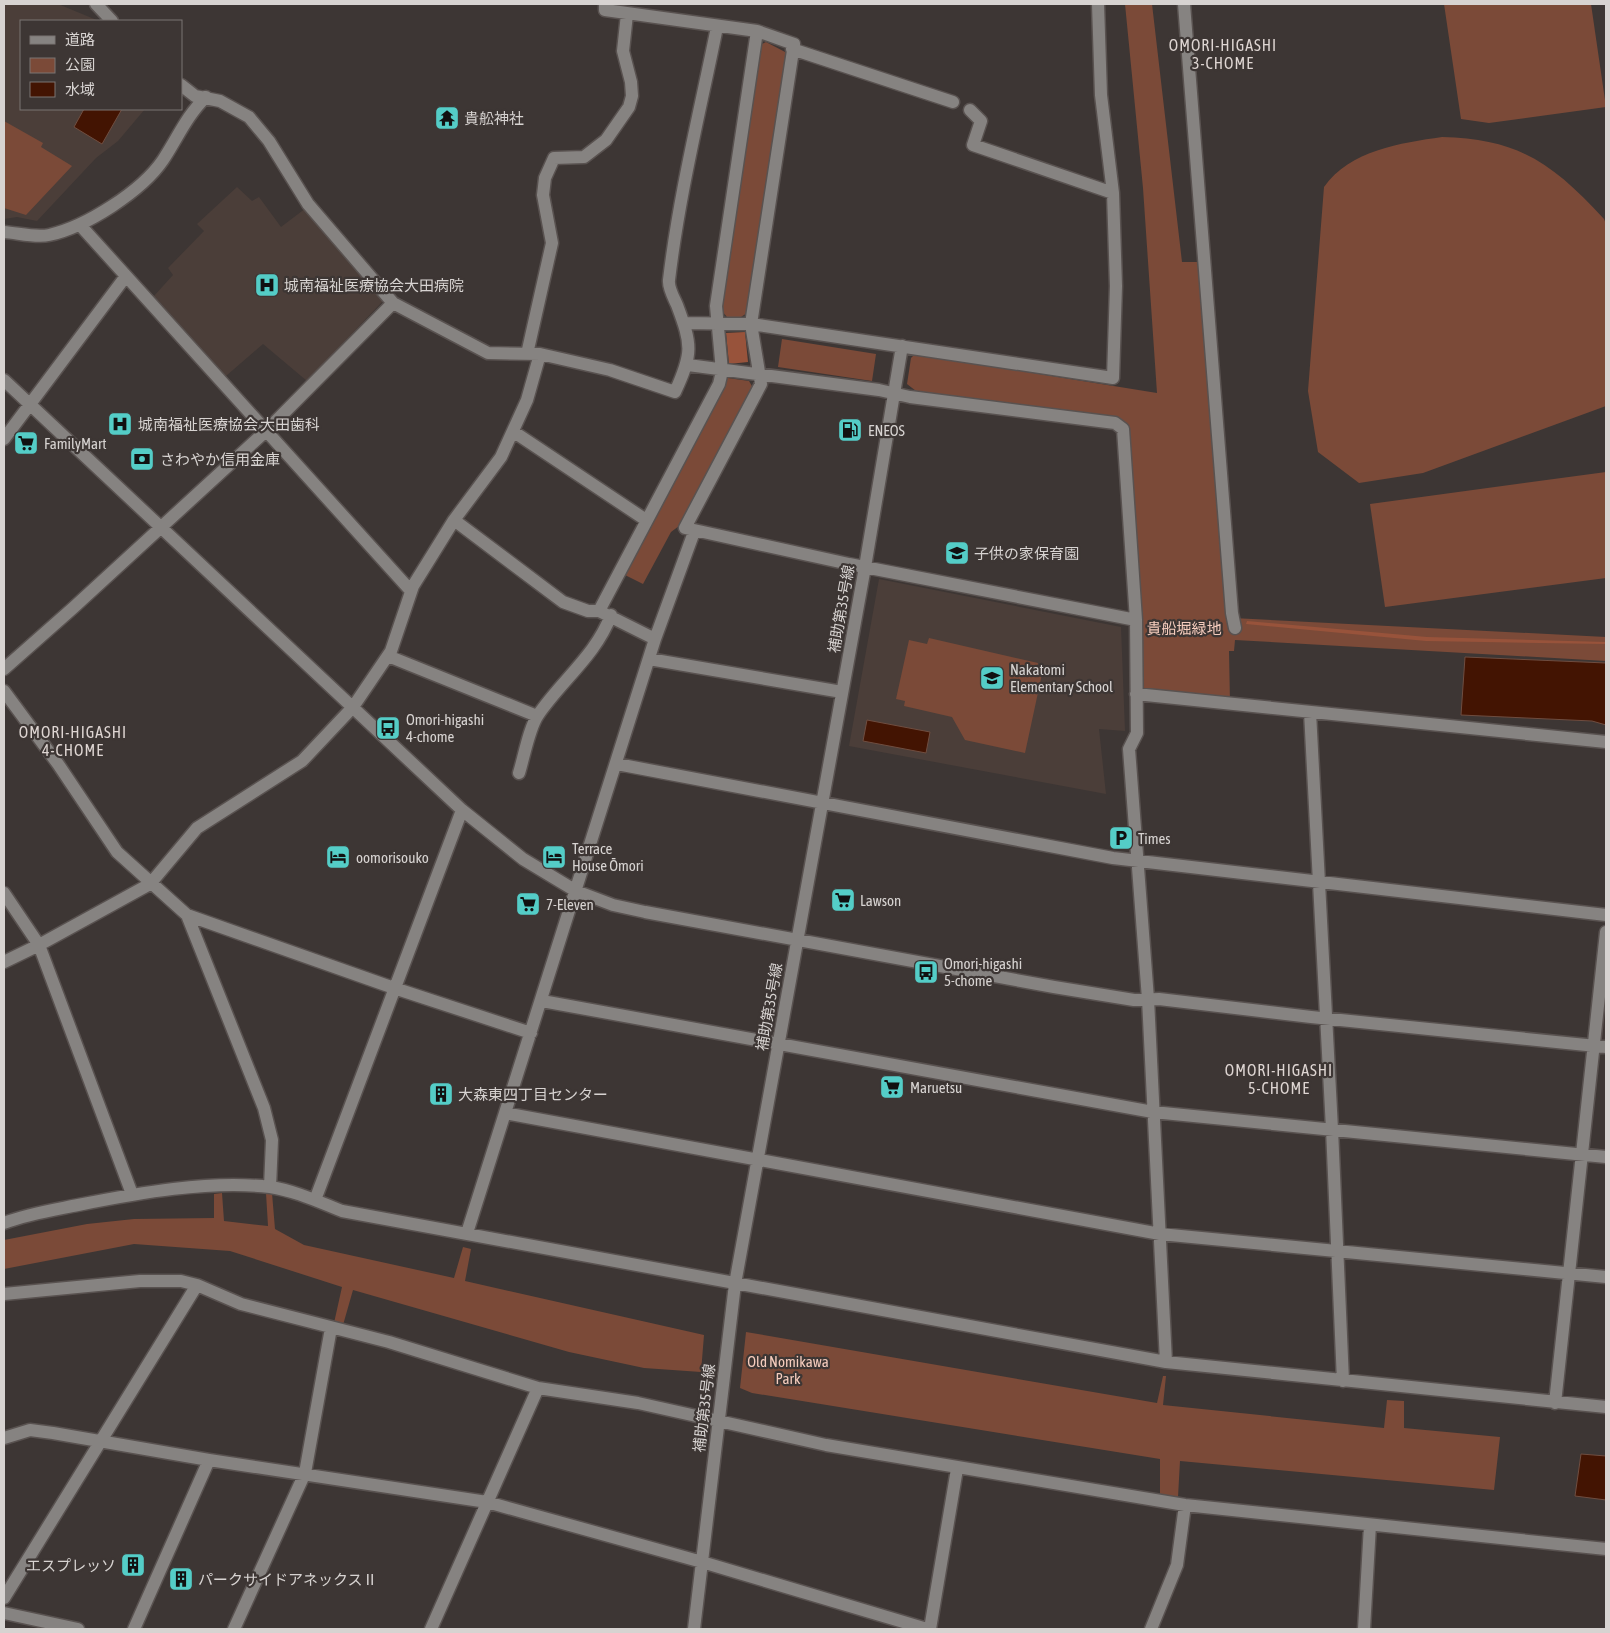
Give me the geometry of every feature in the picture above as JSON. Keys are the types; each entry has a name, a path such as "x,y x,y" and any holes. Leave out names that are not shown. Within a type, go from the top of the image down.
{"street":[{"path":"96,4 111,20"},
{"path":"684,323 751,324 1113,378 1116,286 1113,193 1101,95 1098,4"},
{"path":"1184,4 1231,605 1235,628"},
{"path":"605,7 627,14 717,27 757,30 794,44 751,324 761,384 758,393 685,528 694,532 865,567 1136,620"},
{"path":"4,962 150,884 197,828 302,761 353,707 388,656 411,591 454,520 502,457 527,400 552,243 543,195 545,178 554,158 584,157 606,140 629,107 632,96 632,82 623,51 627,14"},
{"path":"182,86 195,96 220,101 249,117 269,141 312,210 393,303 488,353 533,354 610,370 675,392 688,365 690,353 684,323 669,283 687,173 717,27"},
{"path":"518,773 537,716 590,653 605,630 605,613 646,520 719,384 722,371 716,323 716,306 757,30"},
{"path":"792,49 953,102"},
{"path":"4,232 48,236 80,225 110,207 146,179 162,162 194,108 206,97"},
{"path":"970,110 981,121 973,145 1113,193"},
{"path":"80,225 411,591"},
{"path":"4,439 126,276"},
{"path":"4,669 267,430 393,303"},
{"name":"補助第35号線","path":"694,1629 735,1284 865,567 902,346"},
{"path":"688,365 1116,423 1123,429 1136,620 1137,733 1129,749 1148,999 1166,1362"},
{"path":"4,380 462,810 523,859 576,890 613,905 645,912 1134,1000 1148,999 1606,1047"},
{"path":"514,432 646,520"},
{"path":"454,520 563,602 588,611 605,613 655,639"},
{"path":"467,1233 655,639 694,532"},
{"path":"388,656 537,716"},
{"path":"649,659 842,692"},
{"path":"4,691 63,772 117,852 150,884 187,914 394,988 531,1033"},
{"path":"1136,694 1606,742"},
{"path":"1310,712 1343,1381"},
{"path":"617,764 1139,861 1606,915"},
{"path":"315,1200 462,810"},
{"path":"4,894 39,945 132,1194"},
{"path":"187,914 264,1108 272,1140 270,1187"},
{"path":"1555,1403 1606,932"},
{"path":"542,1001 1153,1112 1606,1156"},
{"path":"506,1113 1160,1234 1606,1277"},
{"path":"4,1223 62,1208 132,1194 219,1186 270,1187 295,1192 342,1211 1166,1362 1606,1407"},
{"path":"4,1294 140,1281 181,1281 197,1285 241,1304 389,1342 538,1388 638,1404 826,1446 1185,1505 1606,1548"},
{"path":"4,1598 197,1285"},
{"path":"234,1629 305,1473 331,1328"},
{"path":"431,1629 538,1388"},
{"path":"4,1438 30,1430 209,1460 487,1502 702,1562 928,1629 957,1469"},
{"path":"134,1629 209,1460"},
{"path":"1151,1629 1177,1564 1185,1505"},
{"path":"1364,1629 1370,1525"},
{"path":"4,1613 78,1629"}],"shaded area":[{"path":"4,4 58,4 97,20 20,20 20,110 144,110 118,141 96,158 37,221 17,217 4,219"},
{"name":"城南福祉医療協会大田病院","path":"237,187 252,201 259,197 281,227 306,208 383,301 307,381 263,344 226,376 154,296 173,275 168,268 204,231 197,224"},
{"path":"745,332 748,362 729,364 726,333"},
{"name":"Nakatomi Elementary School","path":"879,579 1121,627 1125,731 1099,729 1106,794 849,746"},
{"path":"1247,621 1427,637 1606,642 1606,644 1426,641 1246,624"}],"green space":[{"name":"貴船堀緑地","path":"1125,4 1152,4 1182,262 1205,262 1233,618 1606,637 1606,661 1235,640 1234,651 1229,651 1230,703 1136,694 1123,429 916,391 907,384 911,358 915,354 1157,393 1143,188"},
{"path":"1444,4 1591,4 1606,107 1489,123 1461,119"},
{"path":"766,42 787,53 750,311 741,317 727,317 721,310 758,46"},
{"path":"4,121 43,143 41,147 72,166 26,215 4,208"},
{"path":"1442,137 1493,143 1514,149 1533,158 1551,169 1568,183 1604,219 1606,224 1606,406 1423,473 1359,483 1318,452 1308,391 1324,187 1335,174 1348,164 1377,150"},
{"path":"782,339 876,354 872,381 778,367"},
{"path":"728,378 749,381 753,388 683,523 671,532 643,584 625,575"},
{"path":"1606,472 1606,578 1385,607 1370,504"},
{"path":"929,638 1038,663 1036,672 1042,674 1025,753 965,740 952,717 904,706 905,701 896,699 909,640 927,644"},
{"name":"Old Nomikawa Park","path":"222,1193 224,1221 268,1226 266,1193 272,1193 275,1229 304,1245 454,1278 463,1247 471,1249 465,1281 704,1335 701,1372 644,1368 569,1352 353,1290 343,1325 334,1323 342,1287 230,1251 134,1244 4,1269 4,1240 87,1224 134,1219 214,1218 214,1194"},
{"name":"Old Nomikawa Park","path":"746,1332 1157,1403 1163,1376 1166,1376 1163,1405 1384,1428 1387,1400 1404,1401 1404,1428 1500,1437 1494,1490 1180,1461 1178,1497 1160,1494 1160,1459 752,1393 740,1388"}],"water":[{"path":"83,110 121,110 102,144 74,127"},
{"path":"1465,657 1606,663 1606,725 1592,721 1461,715"},
{"path":"867,720 930,732 926,753 863,741"},
{"path":"1581,1454 1606,1456 1606,1500 1575,1496"}],"place":[{"name":"貴舩神社","path":"447,118"},
{"name":"城南福祉医療協会大田病院","path":"267,285"},
{"name":"城南福祉医療協会 大田歯科","path":"120,424"},
{"name":"ENEOS","path":"850,430"},
{"name":"FamilyMart","path":"26,443"},
{"name":"さわやか信用金庫","path":"142,459"},
{"name":"子供の家保育園","path":"957,553"},
{"name":"Nakatomi Elementary School","path":"992,678"},
{"name":"Omori-higashi 4-chome","path":"388,728"},
{"name":"Times","path":"1121,838"},
{"name":"oomorisouko","path":"338,857"},
{"name":"Terrace House Ōmori","path":"554,857"},
{"name":"Lawson","path":"843,900"},
{"name":"7-Eleven","path":"528,904"},
{"name":"Omori-higashi 5-chome","path":"926,972"},
{"name":"Maruetsu","path":"892,1087"},
{"name":"大森東四丁目センター","path":"441,1094"},
{"name":"エスプレッソ","path":"133,1565"},
{"name":"パークサイドアネックスⅡ","path":"181,1579"}],"district":[{"name":"OMORI-HIGASHI 3-CHOME","path":"1223,54"},
{"name":"OMORI-HIGASHI 4-CHOME","path":"73,741"},
{"name":"OMORI-HIGASHI 5-CHOME","path":"1279,1079"}]}
